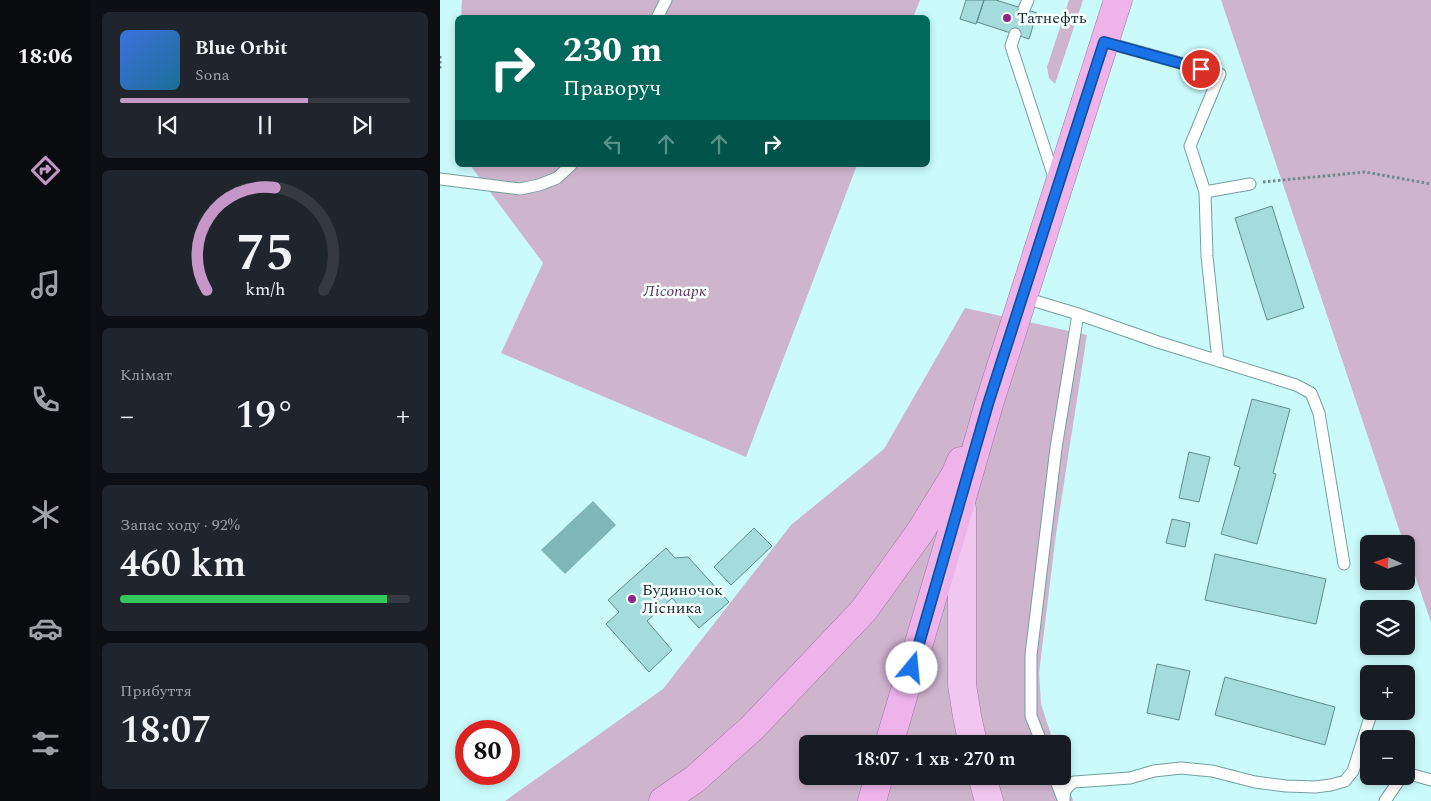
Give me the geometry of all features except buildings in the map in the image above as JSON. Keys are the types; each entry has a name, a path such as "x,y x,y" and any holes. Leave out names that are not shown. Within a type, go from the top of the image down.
{"highway":[{"path":"892,735 988,404 1118,0"},
{"path":"662,801 695,779 752,728 864,610 920,532 955,475 988,404"},
{"path":"872,801 876,785"}],"main road":[{"path":"962,498 962,685 971,735"},
{"path":"985,785 989,801"}],"lane":[{"path":"658,15 666,0"},
{"path":"1015,34 1011,46 1058,188"},
{"path":"1104,42 1220,74 1190,146 1205,192 1207,256 1218,361"},
{"path":"440,179 520,188 539,185 558,178 569,167"},
{"path":"1205,192 1250,184"},
{"path":"1022,296 1296,385 1311,392 1319,413 1344,564"},
{"path":"1038,735 1031,716 1031,655 1056,448 1078,314"},
{"path":"1064,801 1065,790 1068,785 1074,782 1130,778 1154,771 1181,768 1212,771 1255,782 1286,786 1315,787 1331,785 1345,781 1353,771 1369,720"},
{"path":"1415,776 1431,780"},
{"path":"1058,785 1064,801"},
{"path":"1385,801 1396,785"}],"path":[{"path":"440,56 440,71"},
{"path":"1250,184 1365,172 1431,184"}],"green space":[{"path":"462,0 920,0 914,15 461,15"},
{"path":"1069,0 1083,0 1055,84 1049,78 1047,67"},
{"path":"1221,0 1431,0 1431,622 1415,575 1415,535 1401,535"},
{"name":"Лісопарк","path":"471,167 856,167 746,457 501,353 543,263"},
{"path":"965,308 1087,335 1056,534 1039,673 1041,704 1051,735 799,735 799,785 1068,785 1073,801 505,801 663,689 791,525 884,449"}],"water":[{"path":"593,501 616,525 565,574 541,550"}],"place":[{"name":"Татнефть","path":"1007,18"},
{"name":"Будиночок Лісника","path":"632,599"}],"route":[{"path":"912,668 988,404 1104,42 1201,69"}]}
